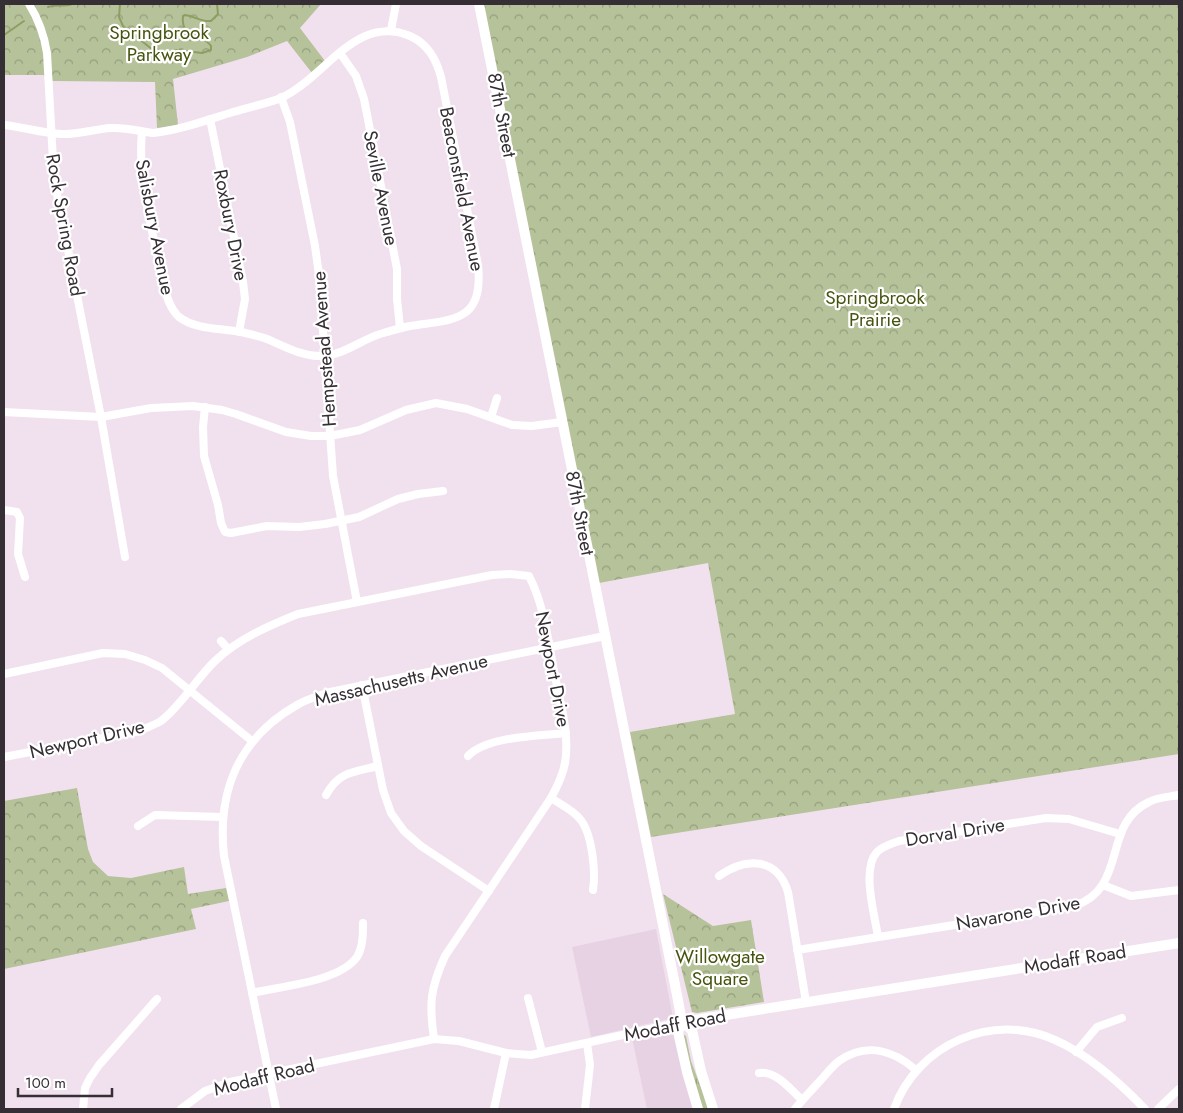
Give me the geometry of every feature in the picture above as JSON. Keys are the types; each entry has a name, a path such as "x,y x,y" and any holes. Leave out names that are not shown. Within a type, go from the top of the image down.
{"street":[{"name":"Rock Spring Road","path":"29,4 45,36 54,179 101,417 125,557"},
{"path":"4,125 51,133 73,134 114,128 153,133 172,131 281,98 304,84 356,40 368,34 391,30 396,4"},
{"name":"87th Street","path":"479,4 682,1022 678,1032 698,1109"},
{"name":"Beaconsfield Avenue","path":"324,356 336,354 377,335 400,328 442,322 461,314 473,305 478,289 479,274 441,77 436,61 420,42 391,30"},
{"name":"Seville Avenue","path":"340,54 356,76 364,99 397,269 397,299 400,328"},
{"name":"Hempstead Avenue","path":"281,98 290,122 315,246 319,275 334,476 357,602"},
{"name":"Roxbury Drive","path":"210,119 243,282 245,299 239,332"},
{"name":"Salisbury Avenue","path":"142,132 140,152 142,173 163,283 170,303 178,316 193,324 266,339 305,355 324,356"},
{"path":"491,417 497,398"},
{"path":"4,412 101,417 165,406 205,407 242,415 286,432 311,436 330,436 360,430 406,410 436,403 467,409 512,425 532,426 562,422"},
{"path":"205,407 203,427 204,456 225,532 231,533 267,526 313,526 359,517 398,499 443,491"},
{"path":"4,510 17,512 20,518 18,554 25,577"},
{"name":"Newport Drive","path":"4,757 140,730 160,721 174,708 201,674 228,649 271,625 298,614 492,575 529,576 541,603 550,648 566,733 566,763 551,798 445,956 435,978 431,998 434,1039"},
{"name":"Massachusetts Avenue","path":"276,1109 224,856 222,818 226,797 232,778 252,741 274,720 299,704 330,692 605,636"},
{"path":"221,641 228,649"},
{"path":"4,674 103,653 126,654 162,668 252,741"},
{"path":"362,685 383,790 391,813 404,831 421,846 489,891"},
{"path":"468,756 477,749 495,743 566,733"},
{"path":"326,795 331,785 341,776 378,766"},
{"name":"Navarone Drive","path":"797,950 1074,906 1089,900 1104,885 1126,821 1138,808 1154,799 1179,795"},
{"path":"551,798 579,818 584,826 594,867 593,890"},
{"path":"138,826 156,815 222,818"},
{"name":"Dorval Drive","path":"878,937 870,882 870,867 877,853 898,841 1046,818 1069,819 1120,834"},
{"path":"719,876 736,865 752,863 765,865 779,874 788,892 806,1002"},
{"path":"1104,885 1131,896 1179,890"},
{"path":"252,993 330,976 347,967 358,956 362,942 363,922"},
{"name":"Modaff Road","path":"181,1109 205,1091 230,1082 434,1039 459,1041 518,1055 542,1052 682,1022 1179,943"},
{"path":"528,998 542,1052"},
{"path":"83,1109 85,1088 99,1064 157,999"},
{"path":"1076,1052 1097,1027 1122,1018"},
{"name":"87th Street","path":"682,1022 692,1030 701,1071 713,1109"},
{"path":"894,1109 902,1090 916,1070 949,1044 974,1034 1010,1029 1036,1033 1057,1041 1076,1052 1119,1084 1145,1109"},
{"path":"585,1109 590,1065 587,1043"},
{"path":"795,1109 834,1066 855,1053 869,1050 884,1051 903,1059 916,1070"},
{"path":"494,1109 506,1053"},
{"path":"759,1073 765,1072 775,1076 802,1100"},
{"path":"1158,1109 1179,1089"}],"shaded area":[{"path":"656,929 673,1018 591,1037 572,947"},
{"path":"674,1029 680,1058 695,1109 647,1109 632,1038"}],"green space":[{"name":"Springbrook Parkway","path":"4,4 321,4 300,28 325,61 312,73 287,41 247,57 173,79 178,125 157,128 155,82 53,81 43,75 4,75"},
{"name":"Springbrook Prairie","path":"483,4 1179,4 1179,754 651,837 630,732 735,714 708,563 599,583"},
{"path":"77,788 88,849 93,862 108,876 131,878 184,867 188,894 226,888 229,901 191,909 196,929 4,969 4,801"},
{"name":"Willowgate Square","path":"663,894 713,926 751,920 764,1002 697,1013 692,1012"},
{"path":"683,1034 686,1036 691,1061 709,1109 703,1109 692,1076"}],"waterway":[{"path":"48,7 72,4"},
{"path":"120,4 119,17 123,26 153,50 162,53 178,50 202,53 211,50 211,46 207,42 185,29 183,16 211,21 218,14 217,4"},
{"path":"4,35 24,21"}]}
